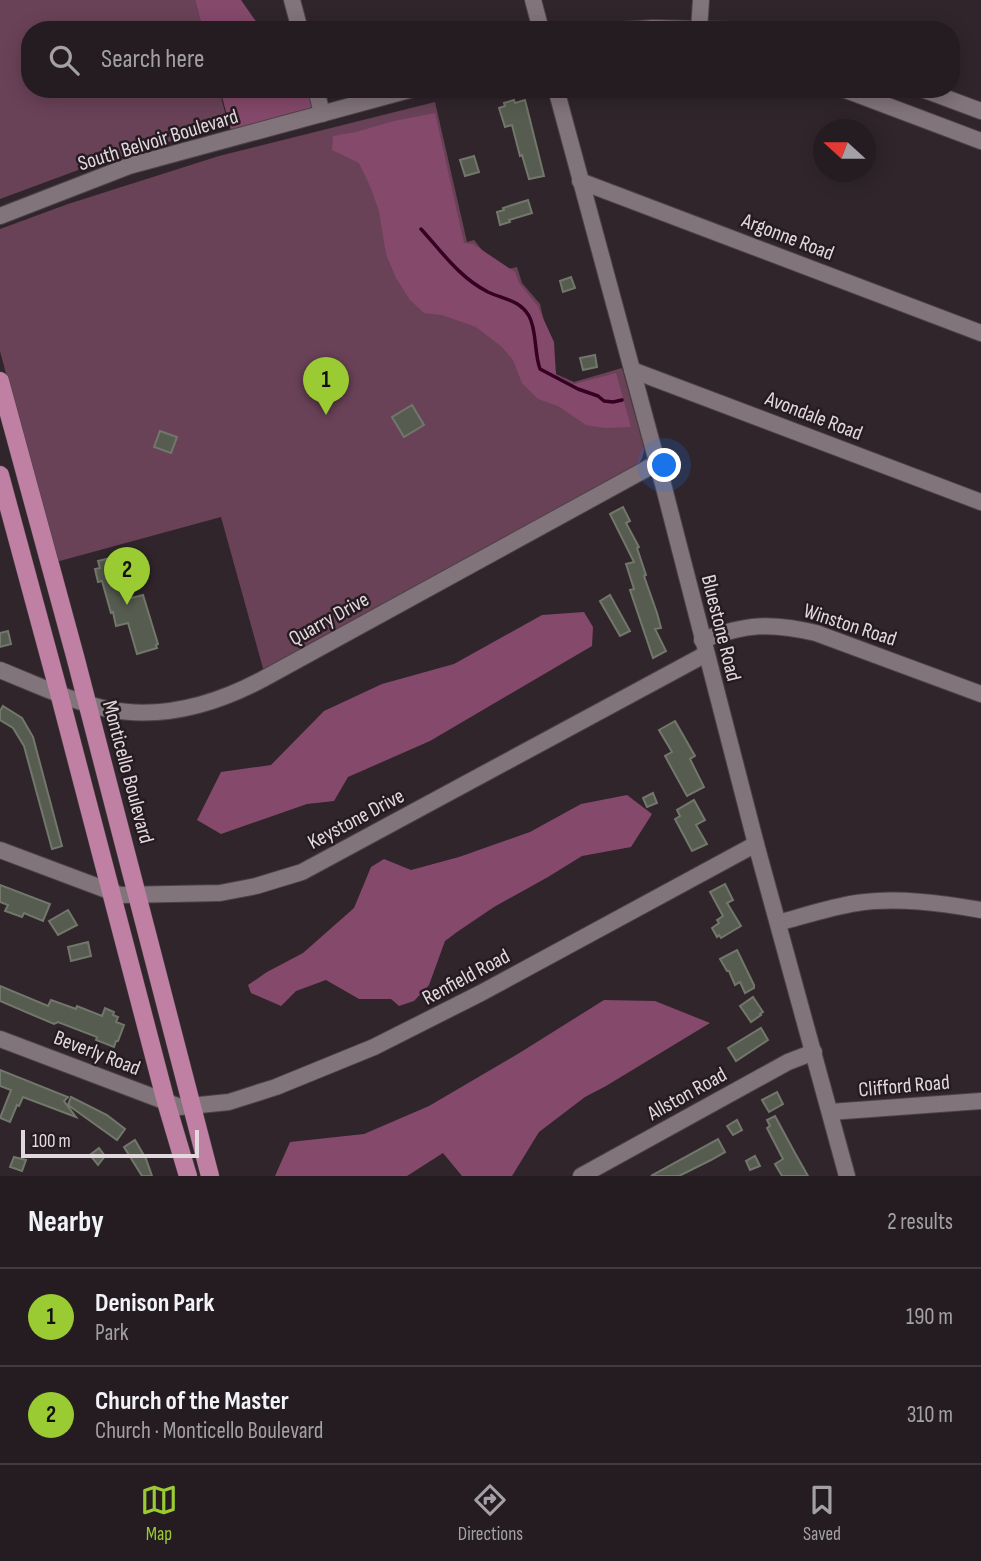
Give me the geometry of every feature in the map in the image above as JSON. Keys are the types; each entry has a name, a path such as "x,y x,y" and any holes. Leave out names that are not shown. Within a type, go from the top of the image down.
{"main road":[{"name":"Monticello Boulevard","path":"0,381 136,894 179,1105 188,1176"},
{"name":"Monticello Boulevard","path":"0,475 110,891 179,1105 210,1176"}],"street":[{"path":"292,0 298,21"},
{"path":"533,0 539,21"},
{"path":"700,21 701,0"},
{"path":"318,98 322,114"},
{"name":"South Belvoir Boulevard","path":"0,216 129,166 380,98"},
{"name":"Bluestone Road","path":"558,98 847,1176"},
{"path":"867,98 981,141"},
{"path":"946,98 981,111"},
{"name":"Argonne Road","path":"580,181 981,333"},
{"name":"Avondale Road","path":"632,370 981,502"},
{"name":"Quarry Drive","path":"0,670 87,703 113,709 165,711 201,705 236,692 313,652 657,463"},
{"name":"Winston Road","path":"704,647 731,630 750,626 792,627 816,633 981,694"},
{"name":"Keystone Drive","path":"0,850 120,895 220,893 256,886 302,872 704,647"},
{"name":"Renfield Road","path":"179,1105 229,1102 276,1087 374,1047 493,987 756,844"},
{"path":"778,923 846,905 870,902 913,902 981,910"},
{"name":"Beverly Road","path":"0,1039 179,1105"},
{"name":"Allston Road","path":"580,1176 788,1062 814,1052"},
{"name":"Clifford Road","path":"830,1112 981,1101"}],"shaded area":[{"path":"0,0 195,0 201,21 21,21 21,98 221,98 228,124 89,166 0,199"},
{"path":"195,0 241,0 256,21 201,21"},
{"path":"222,98 311,98 322,114 233,138"},
{"path":"435,102 467,242 474,240 499,271 517,267 522,283 540,304 556,374 574,382 622,368 644,448 639,464 264,672 221,517 56,562 0,351 0,229 68,204 219,156"},
{"path":"435,113 464,243 473,244 515,272 519,283 537,305 554,342 556,375 574,384 616,373 631,427 604,428 586,425 558,406 538,399 522,383 513,360 502,347 476,327 442,315 424,313 410,300 396,278 386,254 379,211 370,186 359,163 332,150 333,136"},
{"path":"584,612 593,627 592,646 430,741 348,777 334,801 307,804 221,834 197,820 221,772 271,765 324,711 382,684 454,664 542,615"},
{"path":"627,795 652,814 631,847 582,856 494,907 457,932 445,941 429,985 414,1001 399,1006 391,999 359,999 326,980 296,991 281,1006 251,993 248,985 303,953 354,908 371,867 384,859 411,870 459,857 530,832 581,804"},
{"path":"604,1000 655,1001 710,1023 585,1097 539,1132 512,1176 462,1176 443,1153 407,1176 275,1176 290,1142 364,1134 429,1106"}],"building":[{"path":"514,100 515,103 525,100 544,176 529,179 512,125 505,127 499,108"},
{"path":"474,156 479,172 465,176 460,160"},
{"path":"528,200 532,213 500,225 497,212"},
{"path":"571,277 575,288 563,292 560,281"},
{"path":"595,355 597,367 583,370 580,358"},
{"path":"412,405 424,425 404,437 392,417"},
{"path":"160,431 177,437 171,453 154,447"},
{"path":"623,507 630,521 626,523 639,547 637,548 646,575 644,576 661,628 655,629 666,651 653,658 630,590 634,589 626,564 634,562 610,514"},
{"path":"119,556 131,598 143,595 158,644 157,648 137,654 128,623 116,626 102,581 98,582 95,569 100,568 98,561"},
{"path":"610,595 630,631 620,636 600,601"},
{"path":"8,631 11,644 0,647 0,633"},
{"path":"3,706 22,718 33,737 62,846 52,849 24,746 13,728 0,720"},
{"path":"675,721 695,756 690,759 704,787 687,796 665,756 672,752 659,730"},
{"path":"653,793 657,803 647,807 643,798"},
{"path":"694,800 705,820 696,825 707,844 692,851 675,819 680,816 677,810"},
{"path":"725,884 733,900 727,903 741,926 721,938 719,935 717,937 712,928 723,916 710,892"},
{"path":"0,885 50,904 43,921 24,913 22,917 5,911 8,905 0,902"},
{"path":"68,910 77,925 58,935 49,921"},
{"path":"88,942 91,956 71,961 68,947"},
{"path":"737,950 754,985 754,988 745,993 740,982 735,985 720,959"},
{"path":"0,986 48,1006 51,1000 102,1016 105,1008 114,1012 113,1015 118,1017 116,1022 124,1025 118,1041 114,1047 96,1040 97,1037 58,1022 54,1024 0,1001"},
{"path":"753,997 763,1012 751,1022 740,1006"},
{"path":"761,1028 768,1040 736,1061 728,1048"},
{"path":"0,1070 68,1097 64,1101 76,1117 23,1097 10,1122 0,1118 11,1090 0,1086"},
{"path":"777,1092 783,1104 769,1112 762,1100"},
{"path":"71,1097 107,1115 125,1129 117,1140 68,1105"},
{"path":"775,1116 808,1176 782,1176 775,1164 783,1159 767,1128 770,1126 767,1120"},
{"path":"737,1120 742,1130 733,1135 727,1126"},
{"path":"718,1139 725,1152 711,1160 679,1176 651,1176"},
{"path":"135,1140 152,1176 142,1176 124,1147"},
{"path":"99,1148 105,1156 98,1165 90,1155"},
{"path":"755,1156 760,1166 750,1170 746,1161"},
{"path":"14,1157 26,1160 22,1171 10,1167"}],"waterway":[{"path":"421,229 451,264 469,279 488,292 516,303 525,311 533,328 540,369 604,401 622,400"}],"place":[{"name":"Denison Park","path":"326,415"},
{"name":"Church of the Master","path":"127,605"}]}
